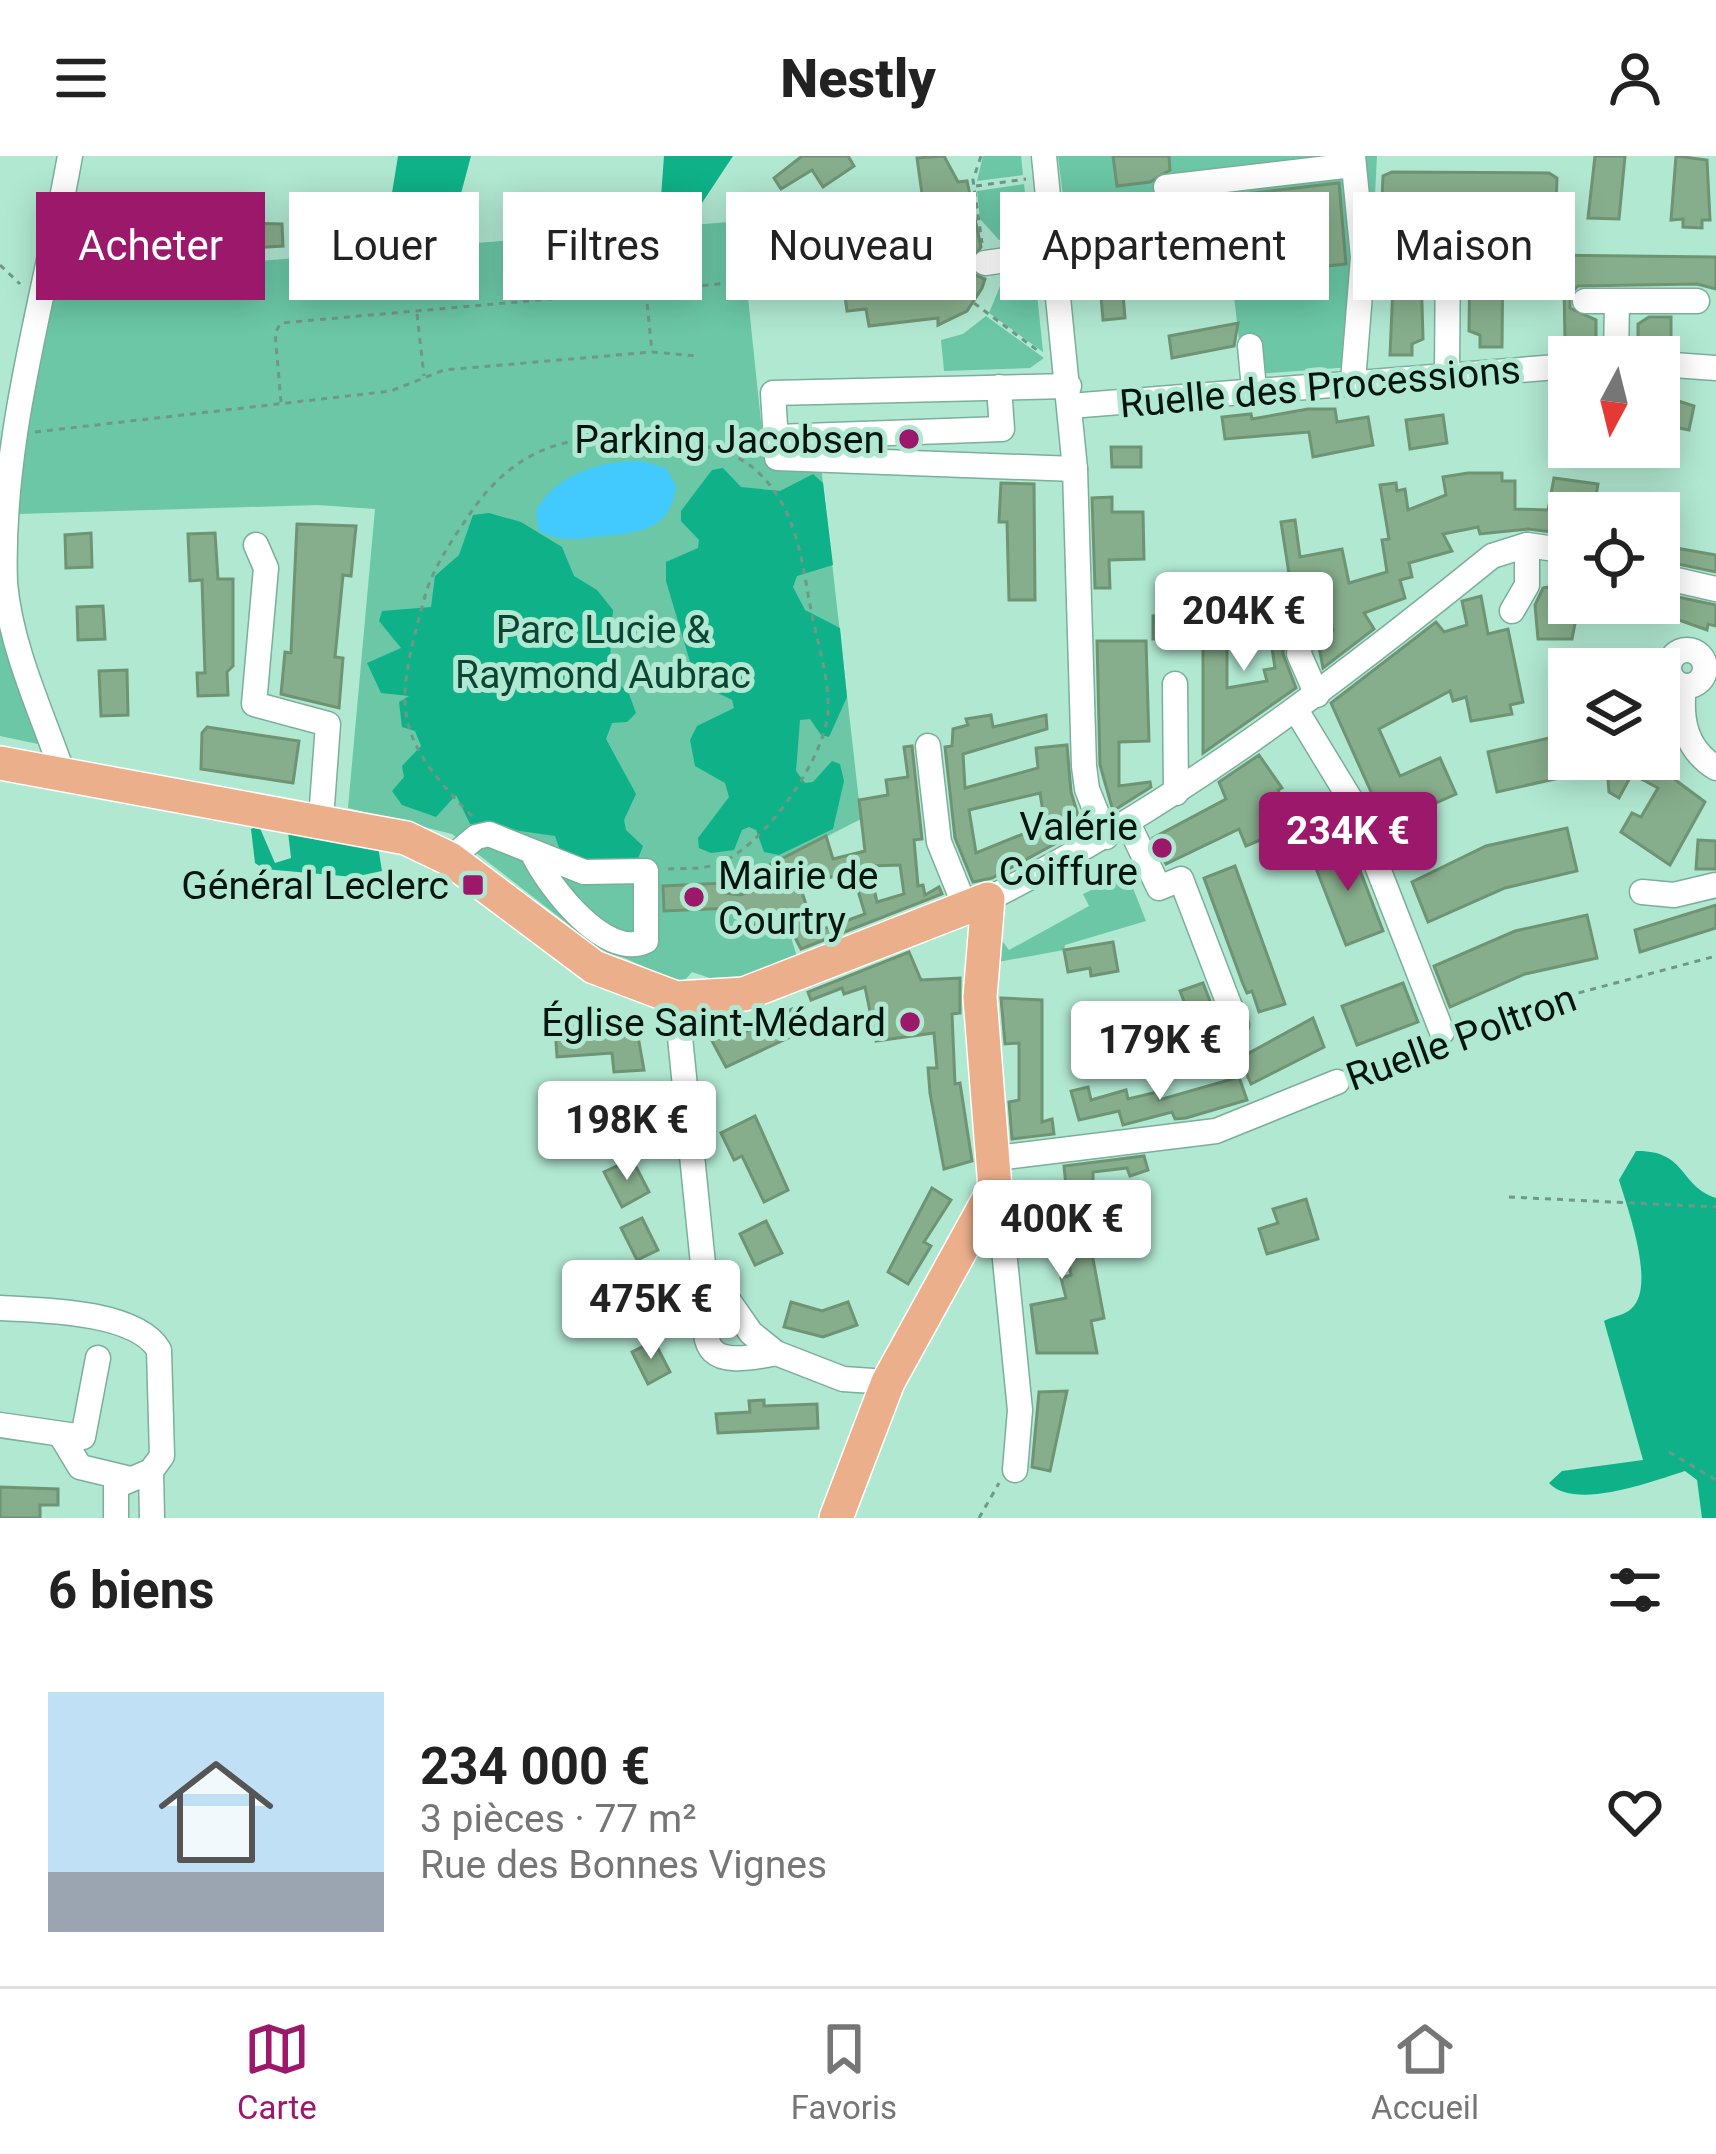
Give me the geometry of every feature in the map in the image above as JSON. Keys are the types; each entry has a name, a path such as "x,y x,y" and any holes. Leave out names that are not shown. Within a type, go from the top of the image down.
{"main road":[{"path":"0,764 406,838 451,859 594,968 691,990 744,994 969,908 996,1158 991,1202 888,1382 836,1518"}],"street":[{"path":"64,777 18,650 5,585 8,444 70,156"},
{"path":"1044,156 1048,192"},
{"path":"1166,188 1353,161 1363,257 1353,381"},
{"path":"985,260 1000,259"},
{"path":"1060,300 1075,469 1084,766 1087,789 1106,837"},
{"path":"1448,300 1448,375"},
{"path":"1585,301 1697,301"},
{"path":"1616,336 1617,302"},
{"path":"1250,346 1254,389"},
{"path":"1680,365 1716,368"},
{"name":"Ruelle des Processions","path":"777,448 773,393 999,387 1070,396 1254,389 1548,368"},
{"path":"777,448 1002,429 999,387"},
{"path":"777,448 1075,469"},
{"path":"1512,611 1527,585 1527,544"},
{"path":"928,746 940,842 969,908 1106,837 1176,793 1307,702 1492,556 1527,544 1548,548"},
{"path":"256,545 266,568 254,704 328,724 321,819"},
{"path":"1680,581 1716,589"},
{"path":"1304,604 1299,654 1307,702 1449,1035"},
{"path":"1175,684 1176,793"},
{"path":"1684,686 1682,710 1689,741 1716,768"},
{"path":"1128,823 1159,888 1181,879 1237,1025"},
{"path":"451,859 476,837 490,834 584,872 646,871 648,935 633,945 594,927 563,903 533,854"},
{"path":"1642,892 1674,895 1716,885"},
{"path":"691,990 708,1346 716,1357 731,1363 776,1354"},
{"name":"Ruelle Poltron","path":"996,1158 1031,1158 1216,1131 1337,1082"},
{"path":"991,1202 1001,1220 1020,1410 1015,1470"},
{"path":"704,1264 751,1334 776,1354 843,1379 888,1382"},
{"path":"0,1308 76,1314 137,1328 159,1350 162,1456 116,1486 116,1518"},
{"path":"0,1425 83,1437 98,1358"},
{"path":"60,1434 80,1467 138,1474"},
{"path":"138,1474 152,1518"}],"path":[{"path":"981,156 974,186 985,260"},
{"path":"974,186 1027,179"},
{"path":"0,265 40,303"},
{"path":"282,404 275,332 281,323 536,300"},
{"path":"646,300 652,352"},
{"path":"974,304 1048,357"},
{"path":"416,311 424,377"},
{"path":"8,444 42,429 391,391 444,370 652,352 697,356"},
{"path":"490,834 424,766 407,726 406,669 429,582 482,494 495,478 527,456 570,440 603,436 700,445 756,470 785,506 798,537 828,706 824,744 805,777 734,857 715,866 646,871"},
{"name":"Ruelle Poltron","path":"1337,1082 1526,1007 1716,956"},
{"path":"1509,1197 1716,1207"},
{"path":"1669,1452 1716,1480"},
{"path":"979,1518 1002,1478 1015,1470"}],"green space":[{"path":"398,156 471,156 461,192 392,192"},
{"path":"664,156 733,156 702,203 702,192 661,192"},
{"path":"983,156 1021,156 1023,175 977,181"},
{"path":"1058,156 1377,156 1375,192 1353,192 1353,300 1369,300 1366,366 1243,375 1234,300 1329,300 1329,192 1062,192"},
{"path":"1024,184 1025,192 1000,192 1000,240 980,219 977,191"},
{"name":"Parc Lucie & Raymond Aubrac","path":"726,222 726,300 748,300 765,460 821,465 861,819 769,866 798,960 745,979 713,979 692,972 684,981 666,982 665,976 595,945 452,834 348,808 375,509 317,505 17,514 21,425 51,300 265,300 265,261 289,259 289,300 479,300 479,243 503,241 503,300 702,300 702,224"},
{"path":"1000,286 1000,300 1038,300 1043,352 989,313"},
{"path":"986,316 1044,358 1030,368 944,371 941,340 963,334"},
{"path":"723,468 741,487 780,491 813,474 823,483 833,565 797,576 793,587 805,610 840,628 847,697 829,737 821,735 810,719 800,720 796,771 805,783 813,782 832,761 840,764 844,781 833,829 779,855 764,852 756,830 749,827 742,830 734,850 711,853 699,848 698,838 729,797 725,783 695,766 690,740 697,726 734,708 732,700 696,682 666,581 666,562 698,548 699,540 681,521 681,511 712,470"},
{"path":"489,513 521,522 562,547 574,576 597,590 613,610 609,674 629,694 636,713 627,722 612,723 606,739 636,794 624,820 626,830 643,846 635,866 563,859 555,836 470,824 456,795 436,817 402,805 392,791 404,777 402,766 421,746 415,731 402,727 399,702 409,696 381,693 367,663 401,648 379,621 382,611 431,607 435,576 459,555 473,515"},
{"path":"0,614 38,744 0,736"},
{"path":"259,826 275,863 291,858 288,832 378,846 382,871 354,877 264,869 255,863 251,829"},
{"path":"1127,873 1146,921 1065,945 1064,950 998,962 1000,938 1009,950 1089,906 1083,894"},
{"path":"1636,1151 1665,1156 1716,1198 1716,1518 1702,1518 1697,1480 1685,1471 1595,1494 1561,1491 1549,1483 1562,1471 1643,1460 1604,1321 1631,1309 1641,1283 1638,1246 1619,1180"}],"water":[{"path":"640,461 666,468 676,486 668,511 653,526 580,538 539,531 536,511 567,479 595,467"}],"building":[{"path":"802,156 848,156 854,166 823,187 812,170 781,189 774,178"},
{"path":"944,156 958,182 967,181 969,192 922,192 917,158"},
{"path":"1113,156 1169,156 1170,170 1150,182 1117,186"},
{"path":"1595,156 1625,156 1619,219 1588,218"},
{"path":"1676,156 1707,160 1710,220 1702,220 1702,228 1683,227 1683,219 1671,220"},
{"path":"1392,172 1549,173 1557,178 1556,192 1382,192 1383,176"},
{"path":"1339,183 1346,264 1329,266 1329,192 1262,192"},
{"path":"265,224 282,224 283,246 265,247"},
{"path":"1575,255 1716,257 1716,289 1697,284 1575,289"},
{"path":"976,275 985,279 976,297"},
{"path":"846,300 974,300 967,311 938,325 938,318 869,326 866,309 847,311"},
{"path":"1101,300 1123,300 1125,318 1103,320"},
{"path":"1392,300 1422,300 1423,339 1412,344 1412,355 1390,355"},
{"path":"1469,300 1502,300 1502,347 1480,347 1480,335 1469,331"},
{"path":"1564,300 1570,300 1570,308 1596,320 1596,336 1565,336"},
{"path":"1649,317 1671,317 1671,336 1638,336 1638,324"},
{"path":"1238,323 1234,346 1172,358 1169,336"},
{"path":"1680,402 1694,406 1689,430 1680,428"},
{"path":"1335,409 1337,422 1368,417 1373,445 1313,457 1309,432 1225,439 1222,417 1251,414 1252,419"},
{"path":"1443,415 1447,443 1410,449 1406,420"},
{"path":"1111,447 1141,447 1141,467 1112,467"},
{"path":"1502,473 1502,481 1515,481 1515,509 1548,510 1548,531 1480,534 1478,527 1443,534 1452,551 1409,563 1412,577 1400,580 1405,598 1364,613 1374,629 1323,668 1317,636 1333,630 1319,580 1291,587 1281,522 1295,520 1300,557 1342,549 1349,583 1387,572 1382,540 1389,539 1380,485 1396,483 1397,491 1405,489 1408,510 1446,495 1443,477"},
{"path":"1554,478 1598,484 1597,492 1551,492"},
{"path":"1001,483 1034,484 1035,600 1009,600 1007,522 999,522"},
{"path":"1112,497 1112,512 1143,512 1144,559 1109,560 1110,588 1095,588 1092,498"},
{"path":"297,524 356,526 351,576 343,575 335,657 343,658 339,708 281,694 285,652 291,653"},
{"path":"91,533 92,567 66,568 65,535"},
{"path":"215,533 218,579 233,579 233,666 227,672 228,695 198,696 197,673 205,673 202,580 190,581 188,534"},
{"path":"1680,549 1716,555 1716,572 1680,564"},
{"path":"1282,583 1288,599 1283,654 1296,688 1203,753 1203,633 1227,633 1227,688 1267,681 1264,670 1275,668 1270,635 1238,641 1235,622 1271,616 1264,586"},
{"path":"1548,587 1548,624 1575,624 1572,639 1538,639 1535,605"},
{"path":"1481,596 1488,634 1508,629 1523,702 1510,705 1512,714 1471,721 1466,697 1453,701 1450,691 1379,729 1400,776 1440,758 1456,794 1386,825 1331,703 1436,622 1444,632 1467,625 1462,601"},
{"path":"1680,597 1716,605 1716,626 1708,624 1707,630 1680,620"},
{"path":"103,606 105,639 78,640 77,607"},
{"path":"1195,615 1196,638 1153,639 1153,616"},
{"path":"1097,641 1146,641 1149,741 1119,742 1119,786 1150,782 1151,787 1113,811 1100,765"},
{"path":"127,670 128,715 101,716 99,671"},
{"path":"991,715 993,727 1046,715 1047,729 963,754 965,788 1038,768 1036,748 1067,745 1071,792 1082,829 992,878 973,882 955,838 945,747 952,746 953,729 968,725 966,719","holes":["1040,793 1045,825 976,853 969,810"]},
{"path":"207,727 299,741 293,783 201,769 202,733"},
{"path":"1548,738 1550,780 1497,792 1488,752"},
{"path":"912,746 922,839 914,840 918,886 923,885 925,895 939,887 942,894 801,949 784,916 740,930 733,908 664,911 663,886 724,883 724,893 740,895 759,889 754,873 826,836 833,859 865,851 859,800 888,795 886,780 908,777 904,747","holes":["900,865 904,894 877,902 869,866","852,871 865,914 815,932 800,886"]},
{"path":"1259,755 1282,788 1278,790 1294,826 1246,846 1239,829 1166,864 1153,838 1226,799 1219,782"},
{"path":"1608,780 1629,780 1619,798 1609,792"},
{"path":"1643,780 1675,780 1705,802 1670,865 1621,832 1632,813 1641,817 1658,788"},
{"path":"1567,828 1577,871 1505,888 1428,922 1412,882 1486,846"},
{"path":"1698,840 1716,841 1716,869 1696,869"},
{"path":"1350,844 1383,931 1346,945 1312,858"},
{"path":"1235,866 1285,1004 1259,1012 1252,991 1247,993 1243,984 1204,878"},
{"path":"1716,905 1716,928 1640,952 1635,930"},
{"path":"1587,915 1597,958 1525,974 1450,1007 1434,966 1515,931"},
{"path":"1113,942 1118,971 1091,976 1090,968 1068,972 1064,950"},
{"path":"909,952 921,980 960,978 960,1013 952,1014 955,1084 960,1083 972,1161 944,1169 928,1068 937,1068 934,1033 876,1041 865,987 844,994 842,988 811,1000 808,992"},
{"path":"1203,983 1212,1006 1189,1014 1180,991"},
{"path":"1403,983 1418,1022 1357,1045 1342,1006"},
{"path":"1001,998 1042,1000 1042,1122 1052,1119 1054,1134 1012,1139 1009,1102 1019,1100 1019,1043 1005,1044"},
{"path":"792,1009 803,1031 726,1067 712,1041 740,1027 743,1033"},
{"path":"1313,1018 1324,1047 1251,1084 1240,1058"},
{"path":"636,1025 644,1070 614,1072 612,1053 557,1057 555,1026"},
{"path":"1239,1077 1247,1100 1186,1118 1175,1119 1172,1112 1123,1125 1119,1111 1079,1120 1071,1091 1088,1087 1091,1100 1126,1090 1128,1099 1157,1092 1159,1100"},
{"path":"628,1103 643,1132 617,1145 602,1116"},
{"path":"755,1116 788,1190 764,1202 742,1156 734,1160 721,1133"},
{"path":"1144,1156 1148,1170 1130,1176 1127,1168 1093,1172 1093,1187 1067,1196 1064,1166"},
{"path":"632,1159 649,1192 622,1207 604,1172"},
{"path":"932,1188 951,1200 924,1242 931,1246 908,1284 888,1272"},
{"path":"1033,1195 1041,1226 1085,1216 1104,1318 1091,1321 1097,1353 1037,1353 1031,1305 1066,1298 1061,1278 1071,1275 1065,1244 1021,1253 1011,1203 1014,1197"},
{"path":"1306,1199 1318,1239 1267,1254 1259,1229 1278,1223 1273,1209"},
{"path":"642,1218 658,1250 637,1260 621,1228"},
{"path":"766,1221 782,1253 755,1265 740,1234"},
{"path":"650,1267 671,1308 640,1323 632,1308 640,1304 630,1285 635,1283 632,1276"},
{"path":"791,1302 822,1311 848,1302 857,1325 823,1337 784,1327"},
{"path":"654,1341 670,1372 648,1384 632,1352"},
{"path":"1067,1391 1050,1471 1032,1467 1039,1392"},
{"path":"764,1400 764,1406 817,1404 818,1428 718,1433 716,1414 750,1412 749,1401"},
{"path":"0,1487 58,1489 58,1505 40,1505 40,1518 0,1518"}],"place":[{"name":"Parking Jacobsen","path":"909,439"},
{"name":"Valérie Coiffure","path":"1162,848"},
{"name":"Général Leclerc","path":"473,885"},
{"name":"Mairie de Courtry","path":"694,897"},
{"name":"Église Saint-Médard","path":"910,1022"}]}
